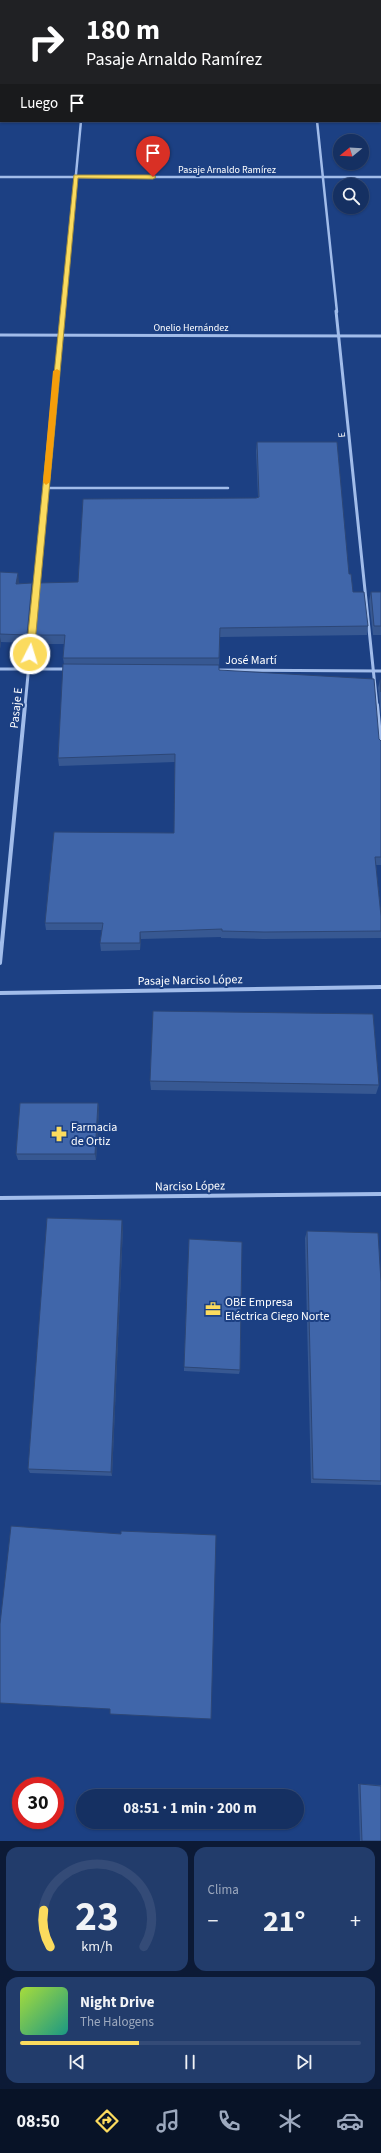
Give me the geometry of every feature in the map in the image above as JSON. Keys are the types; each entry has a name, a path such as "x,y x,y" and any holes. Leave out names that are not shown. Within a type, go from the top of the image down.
{"street":[{"name":"Pasaje E","path":"0,963 81,122"},
{"name":"E","path":"317,122 381,747"},
{"name":"Pasaje Arnaldo Ramírez","path":"0,177 381,177"},
{"name":"Onelio Hernández","path":"0,335 381,336"},
{"path":"0,669 76,669"},
{"name":"José Martí","path":"209,670 381,671"},
{"name":"Pasaje Narciso López","path":"0,993 381,988"},
{"name":"Narciso López","path":"0,1198 381,1194"}],"lane":[{"path":"46,488 228,488"}],"building":[{"path":"257,442 337,442 349,574 351,574 353,592 364,592 368,626 220,628 219,658 63,658 65,635 33,635 38,583 78,582 83,499 256,498 259,497"},
{"path":"0,572 18,573 16,584 32,583 27,635 0,634"},
{"path":"371,592 381,592 381,626 374,626"},
{"path":"63,664 219,665 219,670 374,679 379,739 381,741 381,857 375,857 381,916 381,931 264,932 222,931 222,929 140,932 140,943 100,943 103,923 45,923 54,832 174,833 175,754 58,758"},
{"path":"153,1011 373,1014 379,1085 150,1081"},
{"name":"Farmacia de Ortiz","path":"20,1103 98,1103 95,1154 16,1154"},
{"path":"47,1218 122,1220 111,1472 28,1469"},
{"path":"307,1231 378,1233 381,1282 381,1481 313,1479"},
{"name":"OBE Empresa Eléctrica Ciego Norte","path":"189,1239 242,1242 240,1370 184,1367"},
{"path":"11,1526 121,1534 121,1531 216,1535 211,1719 110,1714 110,1709 0,1703 0,1624"},
{"path":"360,1784 381,1786 381,1841 362,1841"}],"slow traffic":[{"path":"46,482 57,371"}],"place":[{"name":"Farmacia de Ortiz","path":"59,1134"},
{"name":"OBE Empresa Eléctrica Ciego Norte","path":"213,1309"}],"route":[{"path":"30,654 76,177 153,177"}]}
